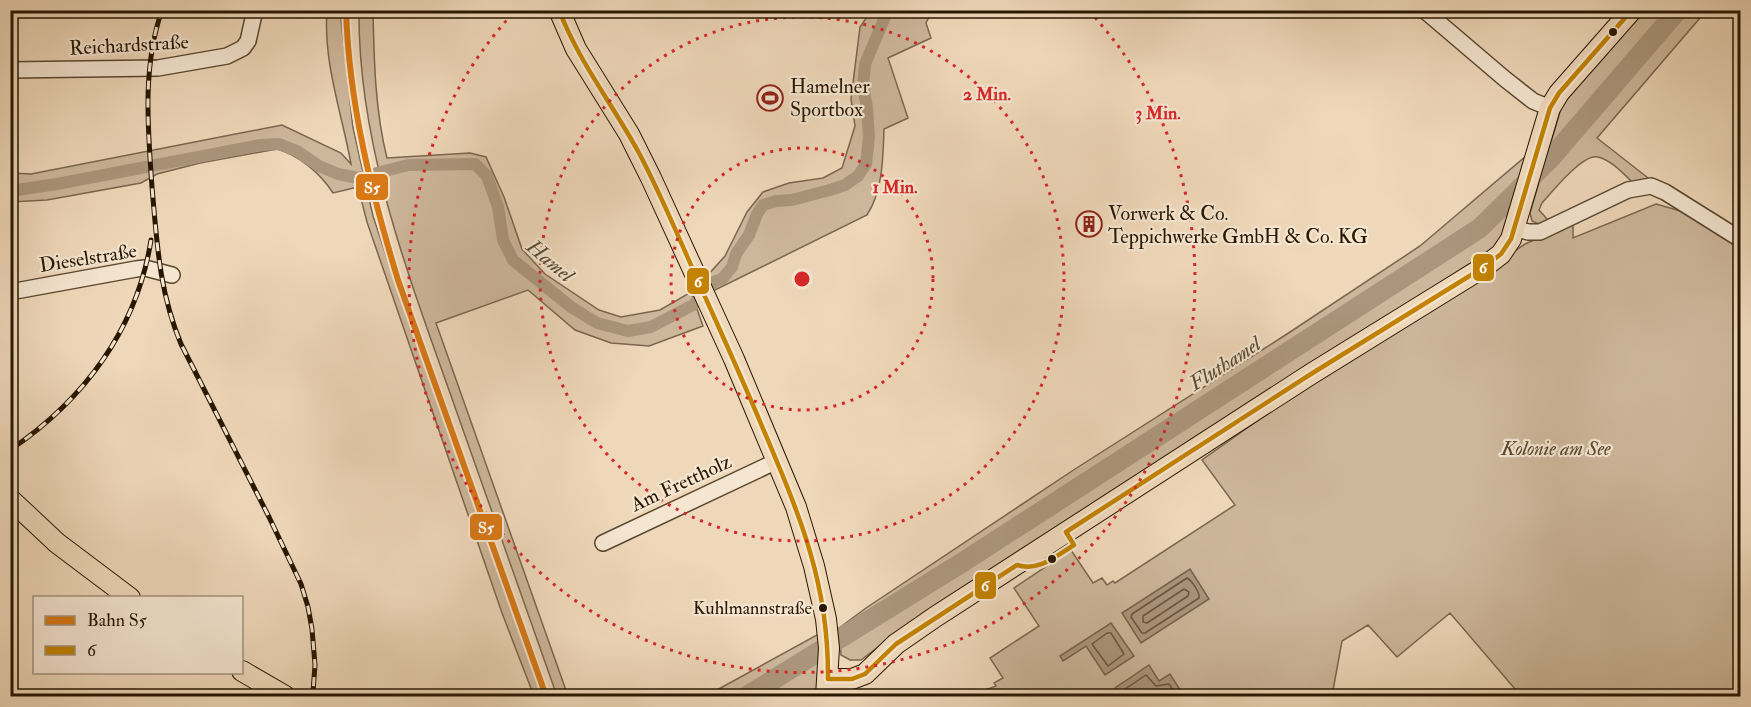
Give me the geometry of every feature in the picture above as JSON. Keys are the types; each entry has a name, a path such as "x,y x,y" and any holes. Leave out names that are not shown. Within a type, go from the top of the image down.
{"main road":[{"path":"559,10 576,50 640,155 703,291 796,507 814,566 828,632 828,680 852,679 865,674 896,644 935,617 1321,367 1484,267 1501,254 1515,228 1550,108 1559,93 1632,10"},
{"path":"10,500 57,543 129,596"},
{"path":"243,671 285,696"}],"street":[{"name":"Reichardstraße","path":"10,70 149,69 178,66 236,54 248,41 255,10"},
{"path":"1424,10 1533,101 1550,108"},
{"path":"1515,228 1528,232 1540,232 1628,190 1651,186 1665,192 1740,239"},
{"name":"Dieselstraße","path":"10,292 145,268 172,275"},
{"name":"Am Frettholz","path":"603,543 777,461"}],"green space":[{"path":"327,11 340,11 353,128 373,216 542,696 534,696 502,613 367,222 358,187 333,193 309,166 277,149 200,163 157,174 141,183 47,200 11,202 11,173 31,174 282,125 341,153 351,164 330,69"},
{"path":"359,11 373,11 378,103 387,158 470,153 486,157 504,197 522,249 545,274 599,310 621,317 660,310 691,292 703,326 649,346 611,343 575,330 528,290 436,323 568,696 557,696 402,252 376,157 367,109 361,60"},
{"path":"871,11 932,11 926,23 931,38 888,58 908,118 884,129 879,184 867,215 715,290 708,275 725,256 747,212 763,192 789,183 823,178 842,168 855,126 851,99 860,27"},
{"path":"1641,11 1706,11 1597,138 1652,181 1632,182 1608,161 1592,157 1568,174 1542,203 1539,210 1549,221 1539,224 1532,221 1530,213 1562,105"},
{"path":"1526,156 1506,230 1494,248 899,631 861,660 850,660 841,655 839,628 866,608 1075,469 1420,246"},
{"name":"Kolonie am See","path":"1656,204 1684,212 1740,244 1740,696 1521,696 1450,613 1397,657 1368,625 1342,641 1332,696 969,696 996,686 994,683 1003,678 990,658 1039,626 1014,588 1071,550 1093,583 1102,578 1107,585 1113,581 1115,583 1235,505 1202,460 1274,409 1525,244 1573,223 1573,238"},
{"path":"826,630 826,696 706,696"}],"water":[{"path":"1190,569 1209,599 1141,643 1122,613"},
{"path":"1111,623 1134,656 1105,675 1086,646 1063,661 1060,656"},
{"path":"1149,665 1159,681 1170,674 1184,696 1121,696 1115,688"}],"waterway":[{"name":"Hamel","path":"10,191 260,145 279,144 297,151 319,166 338,174 358,178 408,165 475,164 487,176 498,207 503,240 513,260 571,307 597,323 628,331 651,327 693,305 714,282 723,278 732,267 736,254 749,235 763,205 830,190 845,185 858,176 866,164 869,137 863,87 865,64 888,10"},
{"name":"Fluthamel","path":"747,696 963,562 1480,228 1550,159 1678,10"}],"railway":[{"path":"162,10 151,54 148,98 152,187 163,286 181,344 301,584 312,629 315,665 313,692"},
{"path":"10,450 61,409 103,360 120,332 133,303 144,273 151,240"}],"rail line":[{"name":"S5","path":"346,10 352,79 363,147 388,247 546,696"}],"transit line":[{"name":"6","path":"559,10 576,48 629,135 658,192 745,385 789,492 818,581 827,645 828,679 852,679 865,674 896,644 1017,565 1025,567 1040,565 1054,558 1074,545 1066,532 1501,254 1511,239 1550,108 1559,93 1632,10"}],"place":[{"name":"Hamelner Sportbox","path":"770,98"},
{"name":"Vorwerk & Co. Teppichwerke GmbH & Co. KG","path":"1089,224"},
{"name":"Kuhlmannstraße","path":"823,608"}]}
